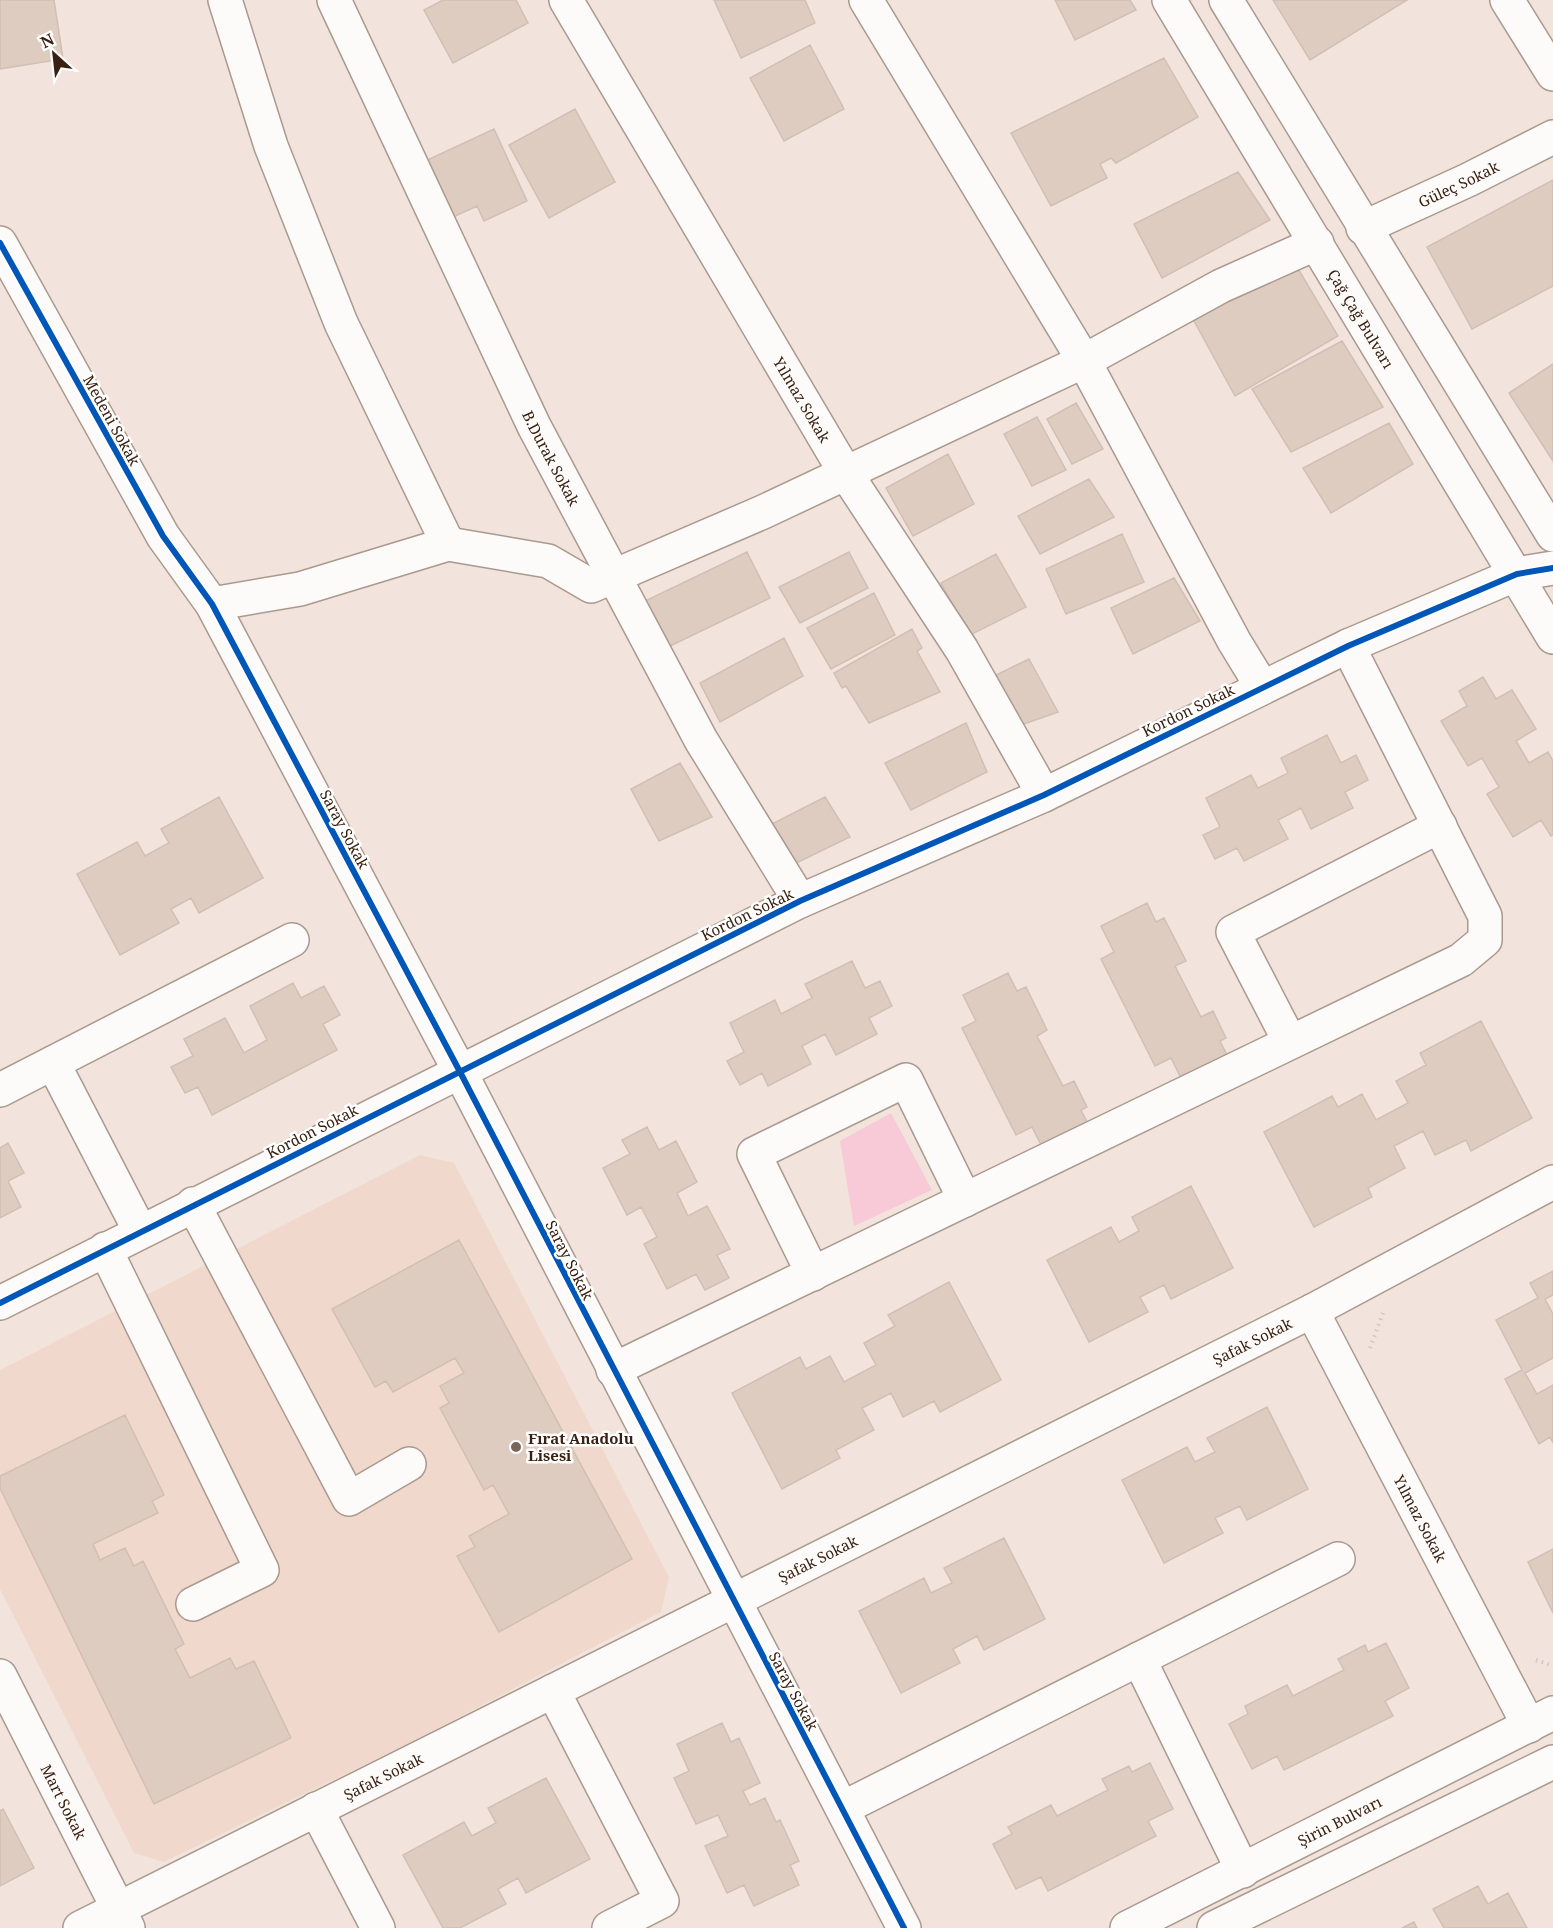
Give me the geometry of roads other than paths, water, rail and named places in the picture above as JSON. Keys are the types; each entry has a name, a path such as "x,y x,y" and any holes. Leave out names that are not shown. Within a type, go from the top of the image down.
{"street":[{"path":"225,0 271,146 341,323 448,544"},
{"name":"B.Durak Sokak","path":"334,0 534,426 700,740 801,901"},
{"name":"Yılmaz Sokak","path":"566,0 845,472 962,650 1044,795"},
{"path":"866,0 1084,361 1234,641 1262,687"},
{"name":"Çağ Çağ Bulvarı","path":"1169,0 1553,637"},
{"path":"1226,0 1363,228 1553,535"},
{"path":"1507,0 1553,74"},
{"name":"Güleç Sokak","path":"1363,228 1468,180 1553,137"},
{"name":"Medeni Sokak","path":"0,243 163,536 212,604"},
{"path":"212,604 300,589 448,544 549,561 591,586 763,512 1084,361 1221,286 1317,243"},
{"name":"Kordon Sokak","path":"0,1303 459,1070 801,901 1044,795 1348,646 1517,574 1553,568"},
{"name":"Saray Sokak","path":"212,604 459,1070 904,1928"},
{"path":"613,1370 1461,960 1485,940 1485,916 1348,646"},
{"path":"1290,1042 1233,932 1440,826"},
{"path":"0,1090 292,940"},
{"path":"53,1063 140,1231"},
{"path":"813,1274 754,1154 896,1084 906,1080 965,1200"},
{"name":"Şafak Sokak","path":"80,1928 123,1918 316,1809 1312,1311 1553,1182"},
{"path":"193,1204 349,1499 409,1464"},
{"path":"105,1249 262,1570 193,1604"},
{"name":"Yılmaz Sokak","path":"1312,1311 1541,1719"},
{"path":"843,1808 1338,1559"},
{"path":"1139,1659 1243,1871"},
{"name":"Mart Sokak","path":"0,1676 123,1918"},
{"path":"553,1691 662,1901 609,1928"},
{"name":"Şirin Bulvarı","path":"1127,1928 1541,1719"},
{"path":"1214,1928 1552,1765"},
{"path":"316,1809 378,1928"}],"place":[{"name":"Fırat Anadolu Lisesi","path":"516,1447"}]}
